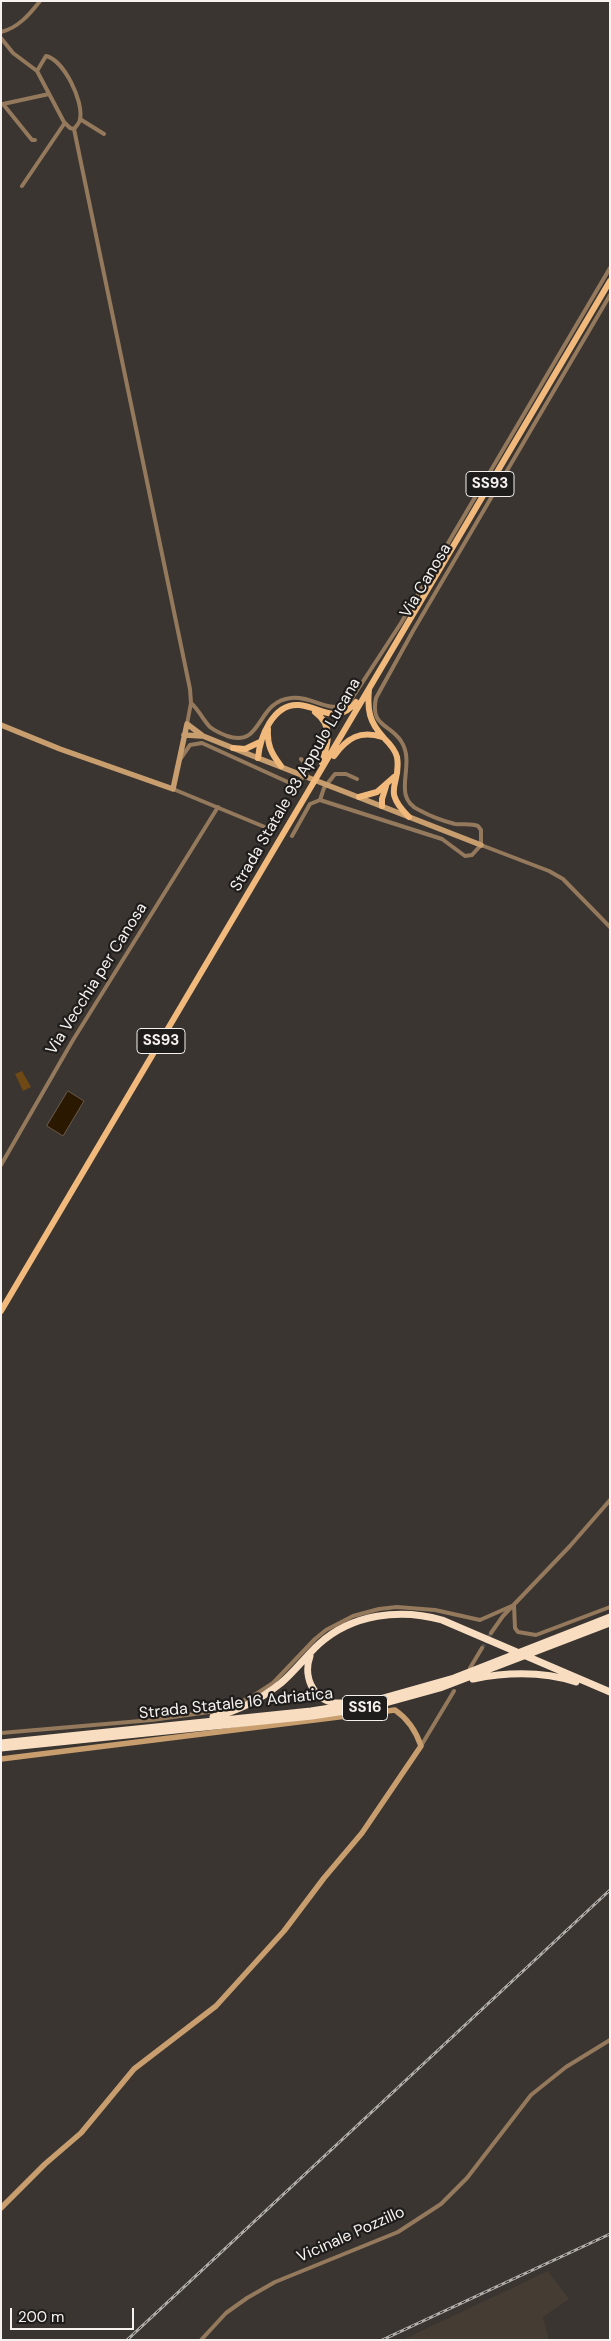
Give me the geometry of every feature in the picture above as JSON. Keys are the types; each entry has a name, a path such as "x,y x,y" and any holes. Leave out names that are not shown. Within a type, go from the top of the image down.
{"highway":[{"name":"SS16","path":"168,1726 217,1716 252,1702 285,1680 325,1639 346,1626 364,1619 387,1614 430,1617 483,1637 491,1637 501,1645 610,1693"},
{"name":"Strada Statale 16 Adriatica","path":"1,1748 16,1744 320,1710 394,1696 454,1678 610,1617"},
{"name":"Strada Statale 16 Adriatica","path":"1,1743 16,1744 341,1712 387,1703 440,1688 610,1622"},
{"name":"SS16","path":"312,1651 307,1666 308,1680 314,1690 325,1700 339,1703 394,1696"},
{"name":"SS16","path":"440,1688 488,1676 529,1674 559,1677 610,1693"}],"main road":[{"name":"Strada Statale 93 Appulo Lucana","path":"1,1312 315,781 369,686 610,281"},
{"path":"258,758 268,726 280,712 289,707 299,705 330,714 340,714 351,709 369,686"},
{"path":"369,686 368,714 375,728 391,745 396,756 397,766 392,795 396,803 409,817"},
{"path":"309,708 324,722 329,736 315,781"},
{"path":"315,781 342,745 352,737 363,734 384,738"},
{"path":"233,748 245,749 264,743"},
{"path":"264,743 280,766"},
{"path":"359,797 377,792 395,776"},
{"path":"382,806 386,786"},
{"path":"382,806 393,789"}],"street":[{"path":"1,32 15,26 31,13 40,1"},
{"path":"1,38 13,53 38,71 64,122 74,129"},
{"path":"38,71 46,56 52,58 60,65 75,94 80,119 74,129 190,689 191,703 173,789"},
{"path":"35,140 32,140 3,104 50,94"},
{"path":"80,119 104,134"},
{"path":"22,186 64,122"},
{"name":"Via Canosa","path":"191,703 211,728 229,736 248,737 253,733 267,710 286,698 306,698 329,708 338,708 350,703 401,623 610,268"},
{"name":"Via Canosa","path":"481,845 482,836 478,826 445,821 417,809 409,802 404,792 408,770 406,755 401,741 377,719 374,706 376,698 413,631 610,296"},
{"path":"187,724 203,736 549,871 562,878 610,927"},
{"path":"1,725 60,749 173,789 272,830"},
{"path":"184,735 203,736"},
{"path":"179,759 190,745 202,743 290,783 300,780 306,772 306,766 301,759"},
{"path":"320,800 324,788 335,774 346,774 357,779"},
{"path":"292,836 310,804 320,800 442,839 465,856 472,855 481,845"},
{"name":"Via Vecchia per Canosa","path":"1,1165 73,1040 218,808"},
{"path":"491,1637 514,1605 570,1546 610,1500"},
{"path":"514,1605 515,1628 518,1632 532,1636 610,1606"},
{"path":"1,1733 152,1720 223,1710 253,1696 273,1683 315,1639 326,1630 353,1616 379,1609 397,1607 435,1610 480,1620 514,1605"},
{"path":"470,1668 482,1648"},
{"path":"1,2208 45,2164 81,2133 134,2068 216,2006 284,1931 324,1878 362,1833 421,1746 454,1691"},
{"path":"1,1759 394,1710 403,1716 414,1731 421,1746"},
{"name":"Vicinale Pozzillo","path":"201,2340 226,2313 275,2282 398,2232 441,2204 468,2178 532,2095 566,2067 610,2040"}],"shaded area":[{"path":"22,1071 31,1087 23,1091 15,1074"},
{"path":"68,1091 84,1101 63,1136 47,1126"},
{"path":"548,2271 569,2299 543,2317 549,2340 402,2340"}],"tunnel":[{"path":"482,1648 491,1633"}],"railway":[{"path":"127,2340 610,1890"},
{"path":"382,2340 610,2234"}]}
